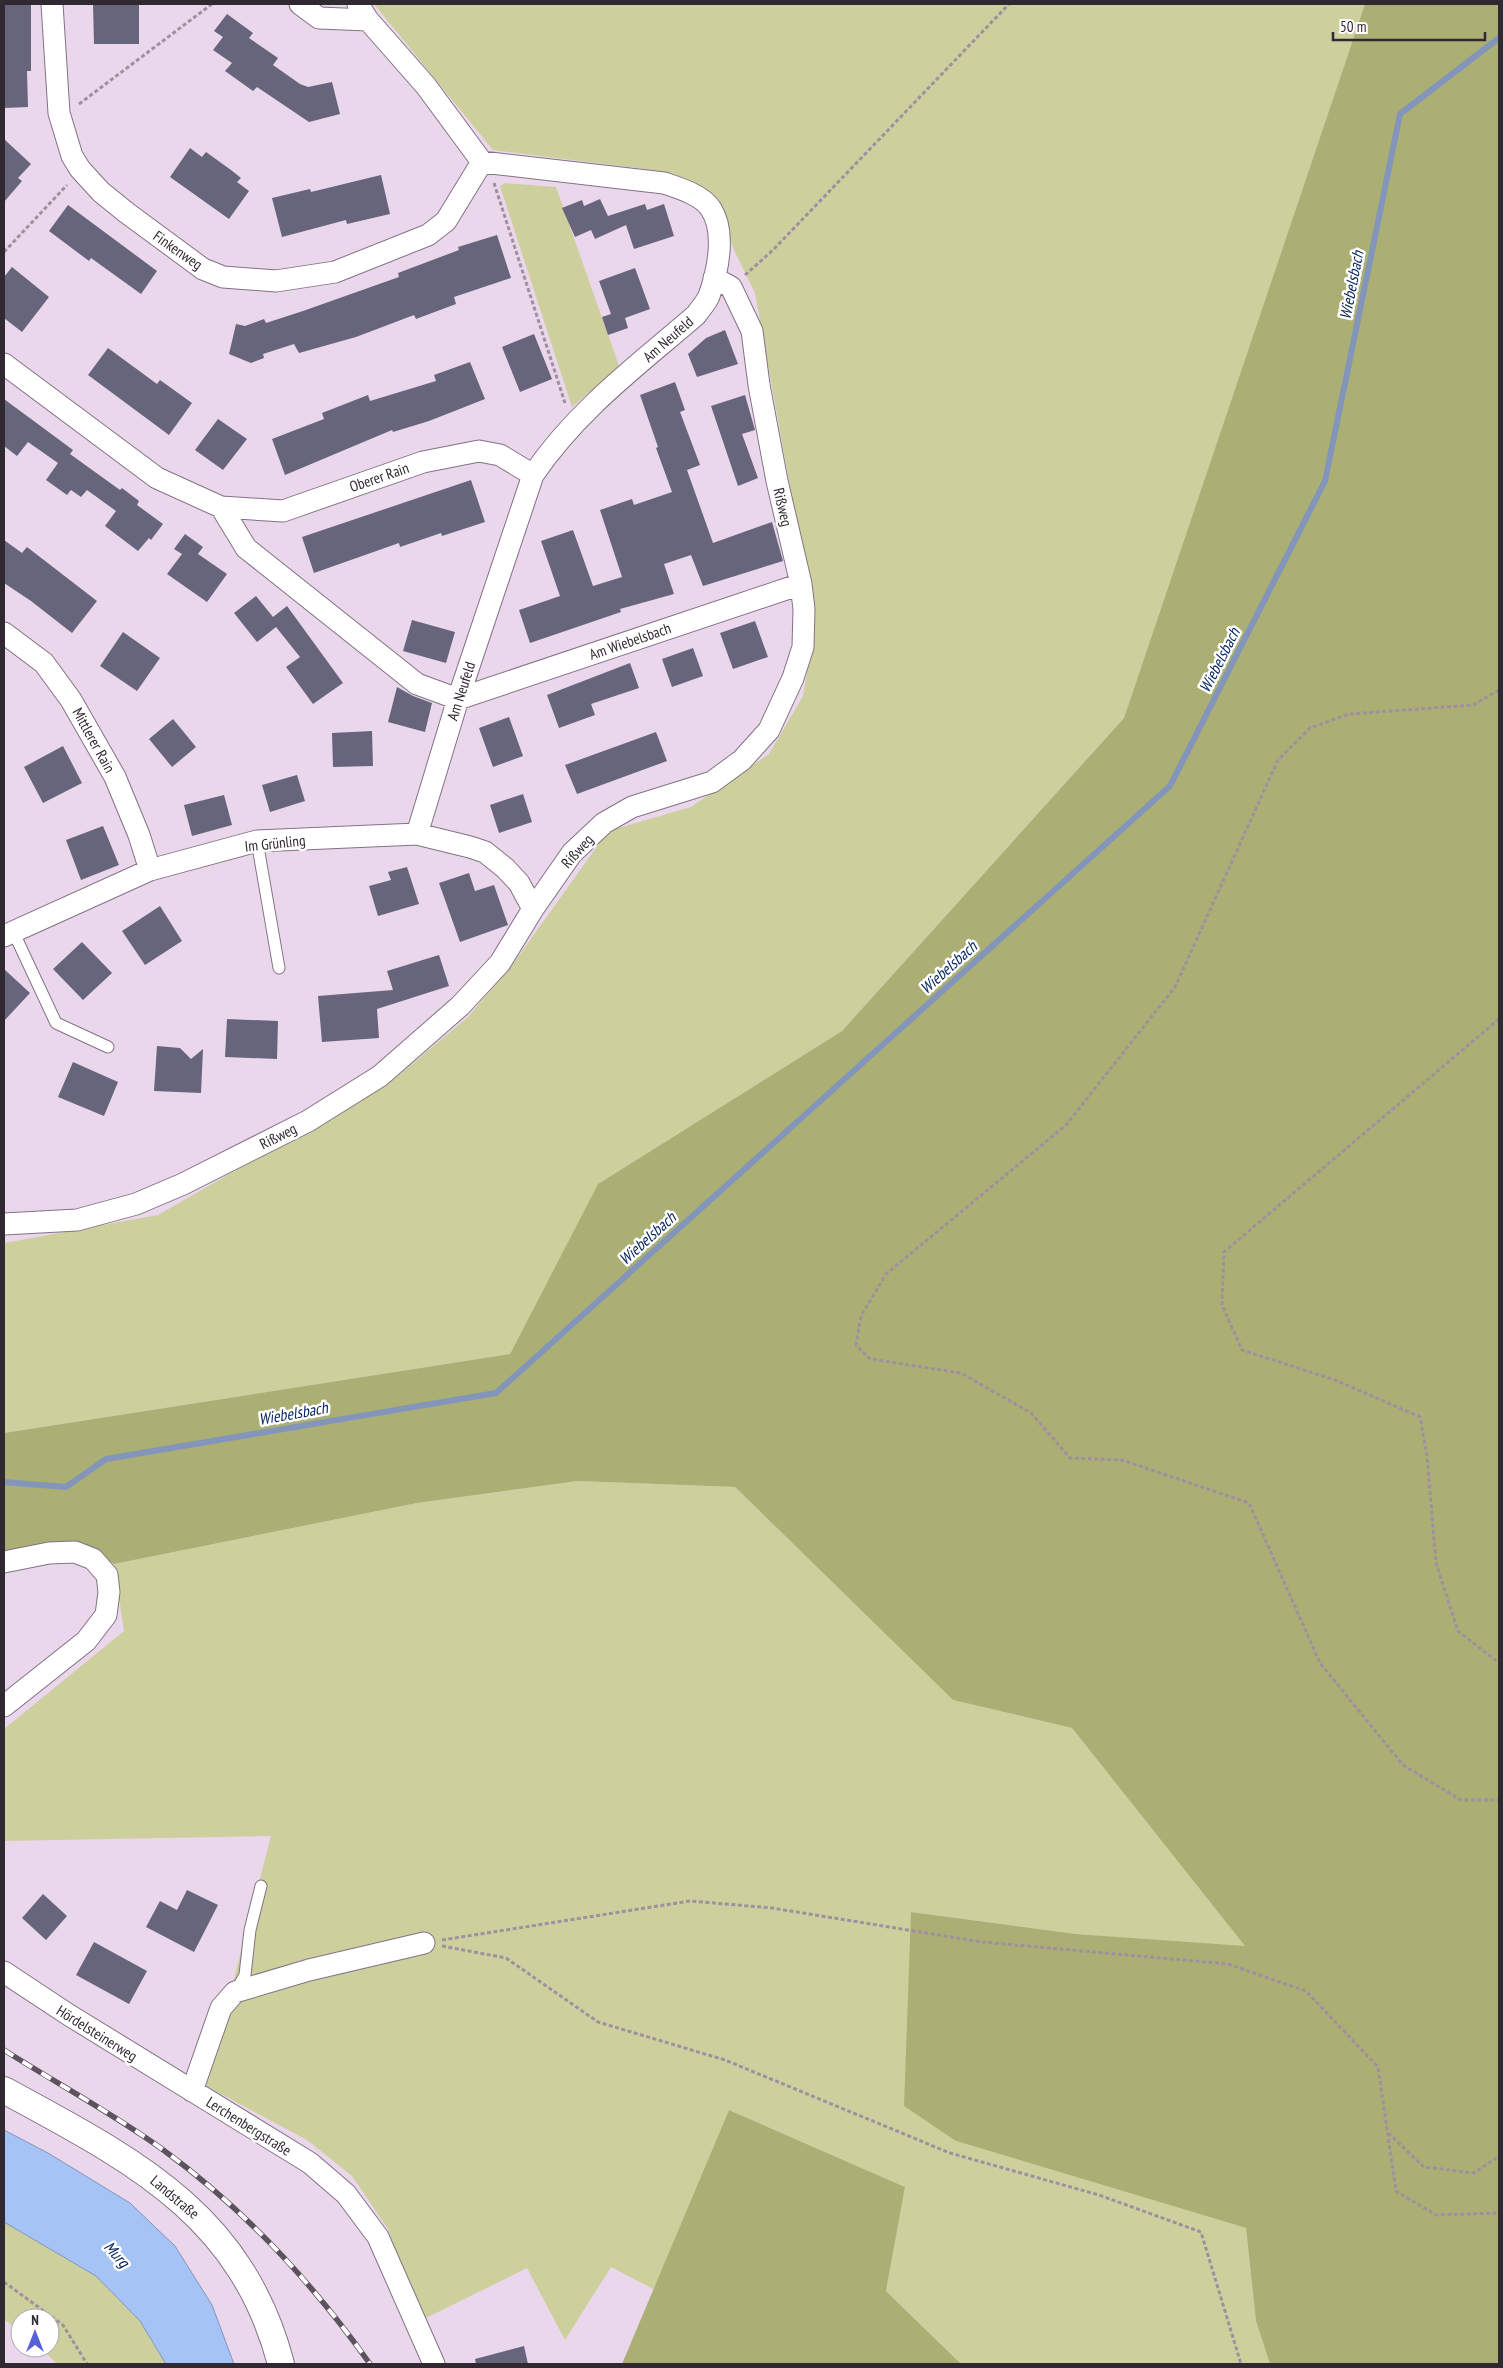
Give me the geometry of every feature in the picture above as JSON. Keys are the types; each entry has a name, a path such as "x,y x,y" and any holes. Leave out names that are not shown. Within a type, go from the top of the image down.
{"street":[{"name":"Finkenweg","path":"52,4 59,113 72,156 80,169 100,192 127,213 203,268 223,277 276,281 335,272 428,235 446,221 485,162"},
{"path":"300,4 319,18 363,12 426,86 485,162"},
{"name":"Am Neufeld","path":"417,834 458,699 533,475 547,454 586,409 696,315 708,297 722,282 719,224 710,207 682,189 664,183 485,162"},
{"name":"Rißweg","path":"4,1224 77,1220 136,1204 183,1184 308,1121 380,1076 460,1006 500,963 533,909 572,853 604,824 632,807 712,782 742,760 769,730 793,678 803,647 804,609 801,584 777,481 759,385 752,331 722,282"},
{"name":"Oberer Rain","path":"4,364 157,478 221,507 283,511 423,462 479,451 500,455 533,475"},
{"path":"221,507 246,548 416,684 458,699"},
{"name":"Am Wiebelsbach","path":"458,699 801,584"},
{"name":"Mittlerer Rain","path":"4,633 44,663 71,700 115,777 139,835 150,870"},
{"name":"Im Grünling","path":"8,933 150,870 257,842 417,834 485,852 505,868 518,882 533,909"},
{"path":"4,1562 49,1553 75,1552 93,1559 108,1575 109,1592 106,1615 86,1641 4,1706"},
{"path":"235,1992 309,1970 424,1943"},
{"name":"Hördelsteinerweg","path":"4,1972 69,2016 192,2091"},
{"name":"Lerchenbergstraße","path":"235,1992 220,2008 192,2091 310,2163 346,2194 378,2237 434,2364"},
{"name":"Landstraße","path":"4,2090 101,2143 158,2181 201,2218 243,2274 262,2309 281,2364"}],"lane":[{"path":"257,842 280,968"},
{"path":"8,933 56,1023 108,1048"},
{"path":"235,1992 245,1975 250,1930 261,1886"}],"path":[{"path":"82,102 212,4"},
{"path":"722,282 773,250 1009,4"},
{"path":"485,162 572,425"},
{"path":"4,252 67,186"},
{"path":"1499,690 1472,705 1348,714 1310,728 1278,760 1175,987 1066,1124 886,1274 861,1316 856,1345 870,1359 961,1373 1031,1413 1070,1458 1122,1460 1249,1503 1320,1663 1403,1765 1461,1800 1499,1800"},
{"path":"1499,1019 1224,1252 1222,1305 1242,1350 1336,1380 1420,1417 1428,1456 1436,1563 1458,1631 1499,1663"},
{"path":"424,1943 690,1901 772,1908 982,1942 1228,1964 1306,1991 1378,2067 1396,2191 1436,2215 1499,2214"},
{"path":"424,1943 506,1958 598,2022 725,2060 950,2153 1099,2195 1201,2232 1241,2364"},
{"path":"1388,2132 1424,2167 1474,2173 1499,2156"},
{"path":"4,2282 63,2325 87,2364"}],"green space":[{"path":"374,4 1365,4 1124,718 842,1031 598,1184 510,1354 4,1433 4,1243 158,1215 393,1080 468,1017 515,961 608,831 691,807 769,754 803,696 815,625 755,293 734,250 717,202 660,171 493,150"},
{"path":"1365,4 1499,4 1499,2364 1270,2364 1256,2321 1246,2228 956,2141 904,2106 911,1912 1076,1934 1245,1946 1072,1728 953,1700 735,1487 578,1481 417,1503 114,1564 77,1542 4,1556 4,1433 510,1354 598,1184 842,1031 1124,718"},
{"path":"505,183 556,187 619,366 572,407 500,186"},
{"path":"578,1481 735,1487 953,1700 1072,1728 1246,1947 1076,1934 911,1912 956,2141 1246,2228 1256,2321 1270,2364 961,2364 886,2291 905,2187 729,2110 655,2290 611,2267 565,2340 527,2268 420,2321 388,2229 352,2176 307,2140 206,2086 271,1836 4,1841 4,1729 124,1631 114,1564 417,1503"},
{"path":"729,2110 905,2187 886,2291 961,2364 622,2364"},
{"path":"4,2222 96,2276 140,2321 166,2364 57,2364 51,2358 60,2358 60,2308 10,2308 10,2324 4,2320"}],"water":[{"name":"Murg","path":"4,2130 48,2153 130,2203 175,2246 212,2305 234,2364 166,2364 140,2321 96,2276 4,2222"}],"building":[{"path":"31,4 31,71 27,71 28,107 4,108 4,5"},
{"path":"93,4 139,4 139,44 94,44"},
{"path":"227,14 253,33 249,38 278,58 273,65 300,84 308,87 332,82 340,114 309,122 257,87 253,91 225,71 232,63 213,50 223,37 214,31"},
{"path":"4,139 31,164 18,178 22,181 4,202"},
{"path":"190,148 202,157 206,152 231,170 241,178 237,182 249,191 229,219 170,177"},
{"path":"381,175 390,214 347,224 346,220 282,237 272,198 310,189 311,192"},
{"path":"600,199 608,216 645,204 647,210 664,204 674,236 634,249 626,225 595,239 591,230 575,237 562,208 582,200 584,206"},
{"path":"68,205 157,271 141,294 91,258 89,261 49,231"},
{"path":"497,235 511,278 454,297 456,304 416,319 414,315 356,337 299,353 294,344 263,354 264,358 251,363 229,354 236,324 245,326 264,319 266,323 303,311 399,277 398,273 459,250 458,247"},
{"path":"12,267 49,297 22,332 4,318 4,277"},
{"path":"635,268 650,309 625,318 628,328 608,335 602,317 611,314 599,281"},
{"path":"725,330 738,364 697,377 688,354 706,338"},
{"path":"534,334 552,379 520,392 502,347"},
{"path":"108,348 157,384 160,380 192,403 169,435 88,375"},
{"path":"470,362 485,399 429,421 393,432 392,430 285,475 272,439 324,419 322,413 368,395 370,401 436,381 434,375"},
{"path":"675,382 685,410 680,412 700,465 687,470 713,543 772,522 783,561 703,586 691,555 664,564 674,594 620,609 621,612 530,643 519,610 560,596 541,541 573,530 593,586 622,577 600,510 632,499 634,505 672,492 640,395"},
{"path":"745,395 755,430 742,434 758,478 738,486 711,406"},
{"path":"4,399 73,450 70,454 120,490 122,488 139,501 137,505 163,524 151,540 149,538 138,551 105,526 116,511 87,490 81,497 71,490 67,495 46,480 58,463 28,442 17,456 4,446"},
{"path":"218,419 247,439 223,470 195,450"},
{"path":"471,480 485,522 442,536 441,533 400,547 399,543 314,573 302,537"},
{"path":"185,534 203,547 198,554 227,574 207,602 167,574 182,554 174,549"},
{"path":"4,540 22,553 27,547 97,601 72,633 4,583"},
{"path":"256,596 273,617 287,606 343,683 313,704 286,667 300,657 276,627 257,642 234,613"},
{"path":"412,620 455,632 446,663 403,651"},
{"path":"755,621 768,657 733,669 720,633"},
{"path":"123,632 160,658 137,691 100,666"},
{"path":"693,648 703,676 672,687 662,659"},
{"path":"630,663 639,688 591,704 595,715 559,728 547,695"},
{"path":"397,687 413,696 432,703 425,732 388,722"},
{"path":"509,717 523,756 493,767 479,728"},
{"path":"173,719 196,747 172,767 149,739"},
{"path":"372,731 373,766 333,767 332,733"},
{"path":"656,732 667,761 577,794 565,765"},
{"path":"63,746 82,783 43,803 24,767"},
{"path":"297,775 305,801 270,812 262,785"},
{"path":"523,794 532,822 499,833 490,805"},
{"path":"224,795 232,825 192,836 184,805"},
{"path":"103,826 119,865 81,880 66,840"},
{"path":"407,867 419,904 378,916 369,886 391,880 388,872"},
{"path":"469,873 475,891 494,885 508,925 460,942 439,883"},
{"path":"160,906 182,941 145,965 122,931"},
{"path":"82,942 112,973 83,1000 53,969"},
{"path":"439,955 449,986 377,1009 379,1038 322,1042 318,996 393,990 387,971"},
{"path":"4,969 30,993 4,1021"},
{"path":"227,1019 278,1021 277,1059 225,1057"},
{"path":"157,1046 180,1048 191,1059 203,1049 201,1093 154,1091"},
{"path":"73,1062 118,1082 104,1116 58,1097"},
{"path":"187,1890 218,1905 194,1952 146,1927 160,1901 177,1910"},
{"path":"43,1894 67,1916 46,1940 22,1918"},
{"path":"94,1942 147,1971 129,2004 76,1975"},
{"path":"524,2346 528,2364 476,2364 475,2359"}],"waterway":[{"name":"Wiebelsbach","path":"4,1482 66,1487 106,1459 496,1393 1170,786 1325,481 1400,114 1499,38"}],"railway":[{"path":"4,2050 143,2136 221,2196 300,2275 370,2364"}]}
